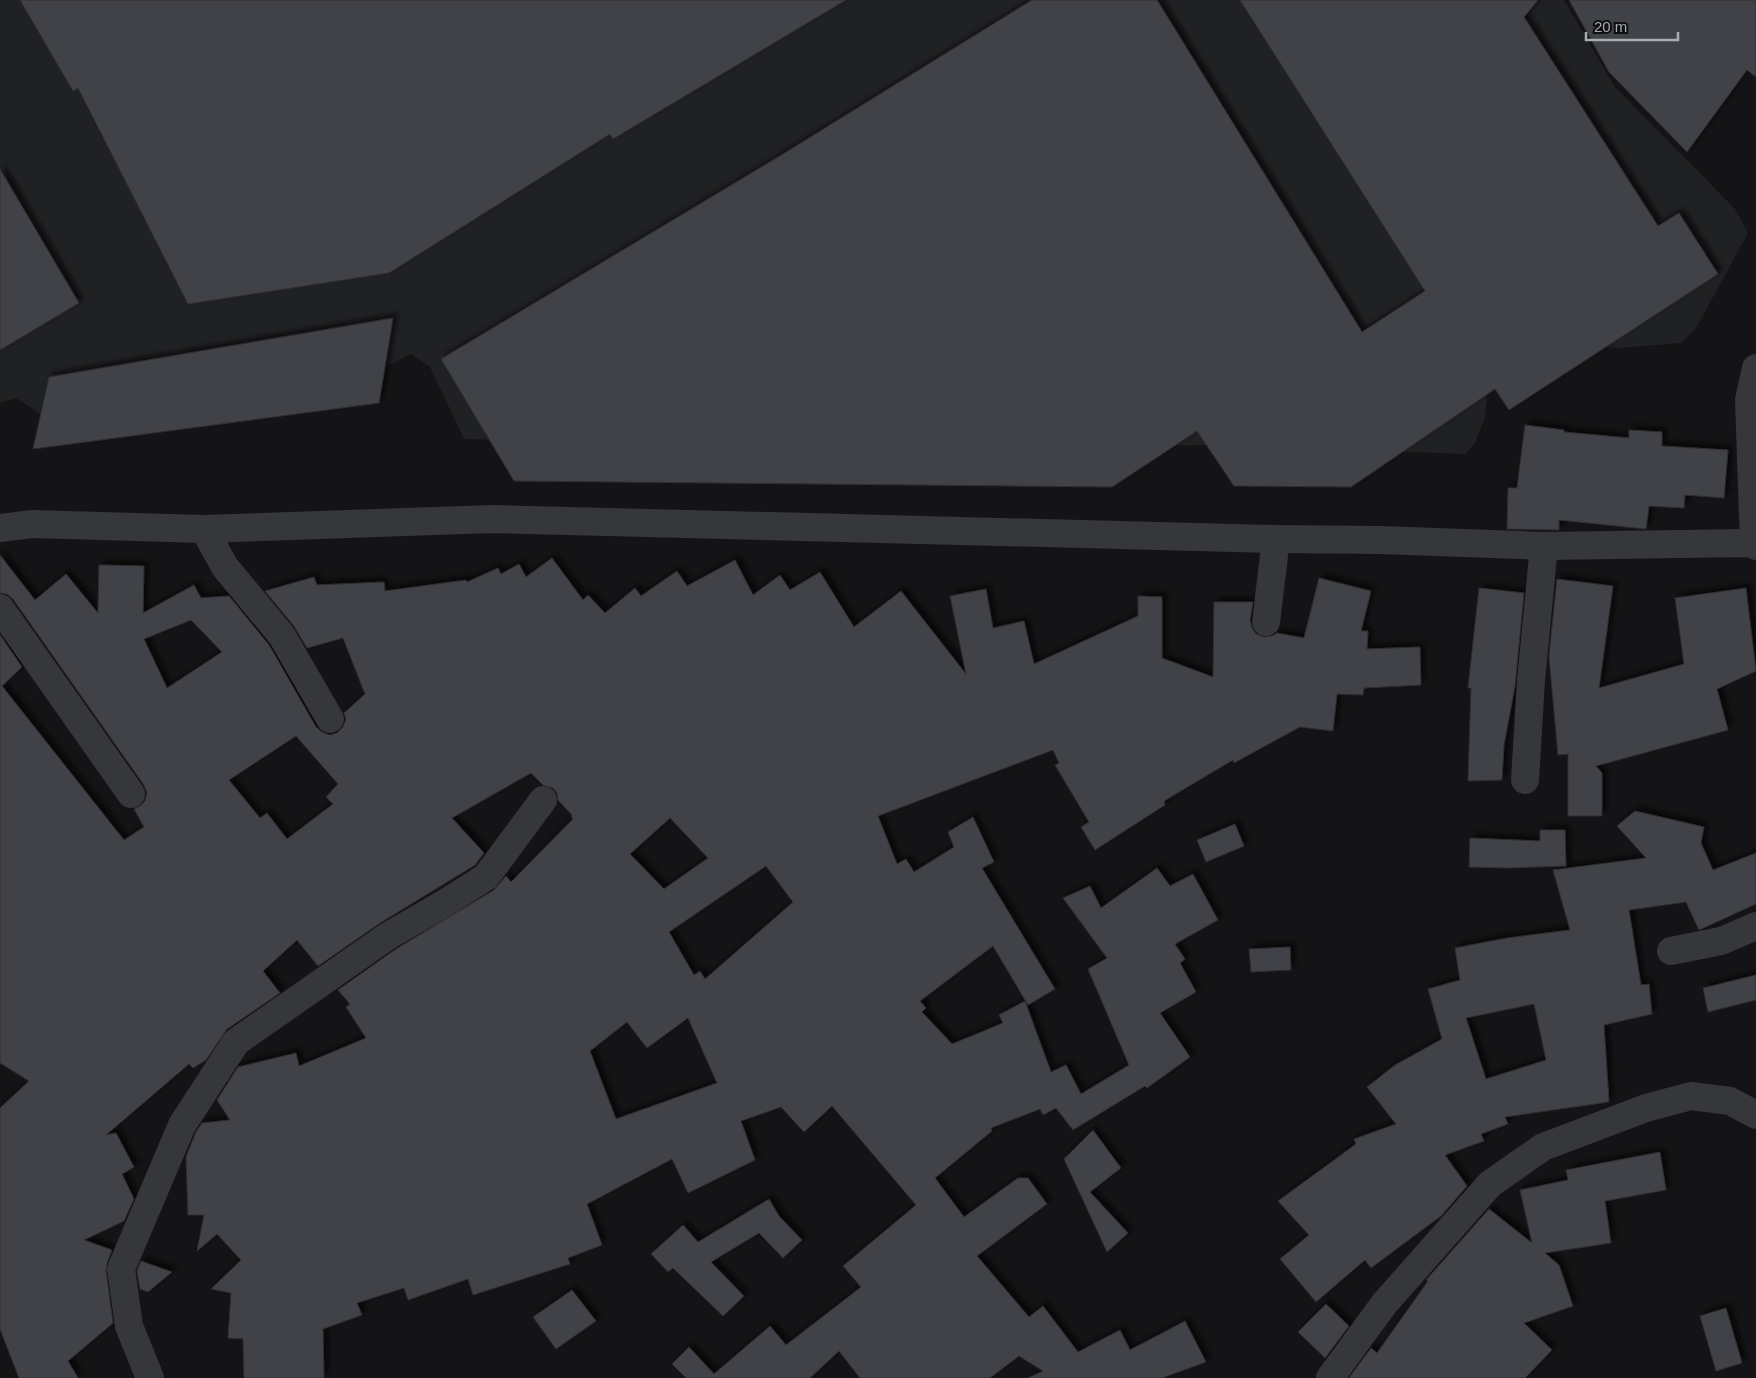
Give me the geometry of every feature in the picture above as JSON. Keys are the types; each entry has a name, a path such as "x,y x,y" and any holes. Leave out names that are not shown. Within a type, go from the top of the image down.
{"street":[{"path":"0,528 32,524 204,529 493,519 1380,540 1544,546 1748,543 1755,545 1749,400 1756,368"},
{"path":"204,529 225,567 282,636 330,720"},
{"path":"1266,622 1276,539"},
{"path":"1525,780 1531,680 1544,546"},
{"path":"0,608 131,794"},
{"path":"150,1378 129,1326 121,1269 182,1125 236,1042 388,936 486,877 543,800"},
{"path":"1671,951 1721,941 1756,926"},
{"path":"1330,1378 1384,1304 1490,1184 1543,1147 1646,1108 1690,1096 1730,1101 1756,1114"}],"shaded area":[{"path":"0,0 1564,0 1615,87 1735,209 1748,233 1696,328 1681,343 1620,348 1543,343 1491,358 1485,417 1475,443 1465,454 1219,445 837,449 464,439 430,367 411,354 331,395 63,429 16,398 0,403"}],"building":[{"path":"20,0 846,0 613,139 610,134 389,273 188,304 78,88 73,91"},
{"path":"1032,0 1157,0 1362,332 1425,291 1240,0 1538,0 1524,17 1658,226 1679,213 1718,274 1509,410 1495,389 1351,487 1234,486 1197,431 1112,487 514,481 441,359 783,154"},
{"path":"1569,0 1756,0 1756,77 1747,70 1687,152 1609,72"},
{"path":"0,169 79,303 0,350"},
{"path":"393,318 379,403 33,449 49,377"},
{"path":"1525,425 1564,430 1564,432 1629,438 1629,430 1662,432 1662,446 1728,450 1724,498 1685,495 1684,508 1649,506 1646,529 1559,520 1559,530 1507,529 1508,488 1517,488"},
{"path":"0,555 35,600 66,574 98,613 99,565 144,566 143,613 194,585 201,598 229,596 269,645 316,727 330,735 337,733 343,727 346,719 344,713 365,694 343,638 307,648 294,626 265,591 314,577 317,585 384,582 385,591 466,580 467,582 498,568 501,574 519,564 526,577 552,558 583,600 588,595 605,613 635,588 641,596 677,571 687,586 735,560 753,595 780,575 790,590 820,572 854,627 901,591 966,674 950,596 986,589 993,628 1024,621 1034,664 1138,616 1138,596 1162,597 1162,658 1213,677 1214,602 1253,602 1250,620 1256,634 1264,637 1277,633 1304,638 1319,578 1371,591 1361,631 1368,631 1367,649 1420,647 1421,685 1364,688 1363,695 1337,694 1333,731 1300,727 1234,763 1233,760 1164,801 1165,805 1095,850 1081,827 1089,822 1055,765 1059,763 1053,750 878,816 897,864 906,859 914,872 954,847 948,832 973,817 994,862 982,868 1055,989 1028,1005 993,946 920,1001 926,1008 922,1012 952,1044 1003,1023 999,1015 1025,1001 1051,1072 1066,1065 1081,1094 1129,1065 1088,969 1107,958 1063,898 1090,886 1101,908 1157,868 1170,886 1193,874 1218,920 1175,944 1185,959 1180,963 1196,992 1160,1013 1190,1057 1147,1088 1145,1086 1073,1130 1056,1108 1043,1115 1040,1109 991,1128 992,1131 935,1178 964,1217 1018,1178 1028,1178 1047,1204 977,1256 1029,1317 1043,1306 1078,1352 1120,1330 1130,1350 1185,1321 1206,1362 1162,1378 1028,1378 1043,1371 1019,1356 990,1378 860,1378 839,1351 810,1378 686,1378 672,1364 689,1347 714,1374 770,1326 786,1345 861,1287 843,1266 916,1205 832,1106 804,1132 781,1107 741,1121 755,1160 688,1193 672,1159 587,1204 602,1245 568,1258 570,1264 473,1295 468,1279 408,1300 404,1288 357,1303 362,1315 323,1329 324,1378 244,1378 243,1339 228,1338 231,1293 211,1289 241,1260 217,1234 197,1251 204,1215 188,1215 186,1157 196,1132 202,1123 230,1120 217,1100 238,1067 296,1053 299,1066 366,1038 346,1007 350,1004 338,990 396,949 494,890 506,876 511,882 573,819 572,815 558,800 557,793 553,788 543,785 531,773 452,818 484,853 475,865 380,923 318,966 297,940 263,971 280,993 227,1029 206,1060 193,1068 189,1064 106,1135 116,1133 134,1167 122,1174 134,1199 124,1221 84,1240 112,1250 106,1271 113,1323 68,1361 78,1378 19,1378 0,1329 0,1108 29,1081 0,1063 0,635 22,667 2,686 124,840 144,827 134,809 145,801 147,793 144,785 13,599 7,594 0,593","holes":["191,620 222,652 167,688 144,639","296,736 338,784 326,797 333,804 287,839 267,813 260,818 229,780","670,818 708,858 664,889 630,854","766,866 793,902 705,979 700,971 694,975 669,932","688,1018 717,1083 616,1119 590,1051 627,1022 647,1048"]},
{"path":"1557,579 1613,586 1599,688 1684,664 1675,598 1746,588 1756,671 1717,689 1728,730 1596,766 1602,773 1602,816 1568,816 1568,754 1558,755 1549,656"},
{"path":"1479,588 1524,593 1515,686 1504,745 1502,780 1468,781 1471,688 1468,688"},
{"path":"1635,811 1704,827 1701,843 1713,870 1756,853 1756,904 1699,930 1686,902 1629,910 1641,985 1649,984 1652,1014 1604,1025 1609,1102 1505,1117 1508,1124 1481,1134 1484,1141 1445,1155 1467,1186 1441,1216 1371,1268 1365,1260 1316,1302 1280,1259 1309,1235 1278,1201 1356,1144 1354,1139 1396,1124 1367,1087 1395,1065 1442,1039 1428,989 1460,980 1455,948 1507,938 1570,930 1553,870 1646,858 1617,826","holes":["1534,1004 1546,1060 1486,1079 1466,1018"]},
{"path":"1235,824 1244,846 1206,862 1197,840"},
{"path":"1540,830 1565,830 1566,866 1469,867 1470,838 1540,841"},
{"path":"1290,947 1291,970 1251,972 1249,949"},
{"path":"1756,975 1756,1000 1708,1012 1703,988"},
{"path":"1093,1130 1121,1168 1090,1192 1128,1233 1107,1252 1064,1159"},
{"path":"1660,1152 1666,1190 1605,1201 1611,1243 1545,1253 1559,1265 1573,1306 1524,1323 1552,1350 1525,1378 1349,1378 1371,1348 1377,1353 1428,1281 1426,1280 1489,1209 1532,1243 1520,1190 1568,1180 1566,1170"},
{"path":"769,1199 779,1216 802,1240 783,1258 759,1233 711,1262 744,1296 723,1316 673,1268 668,1272 651,1254 683,1225 698,1242"},
{"path":"141,1261 172,1272 148,1292 140,1289 137,1271"},
{"path":"572,1290 596,1321 556,1349 533,1317"},
{"path":"1326,1304 1349,1326 1325,1358 1298,1332"},
{"path":"1726,1308 1742,1363 1716,1371 1700,1316"}]}
